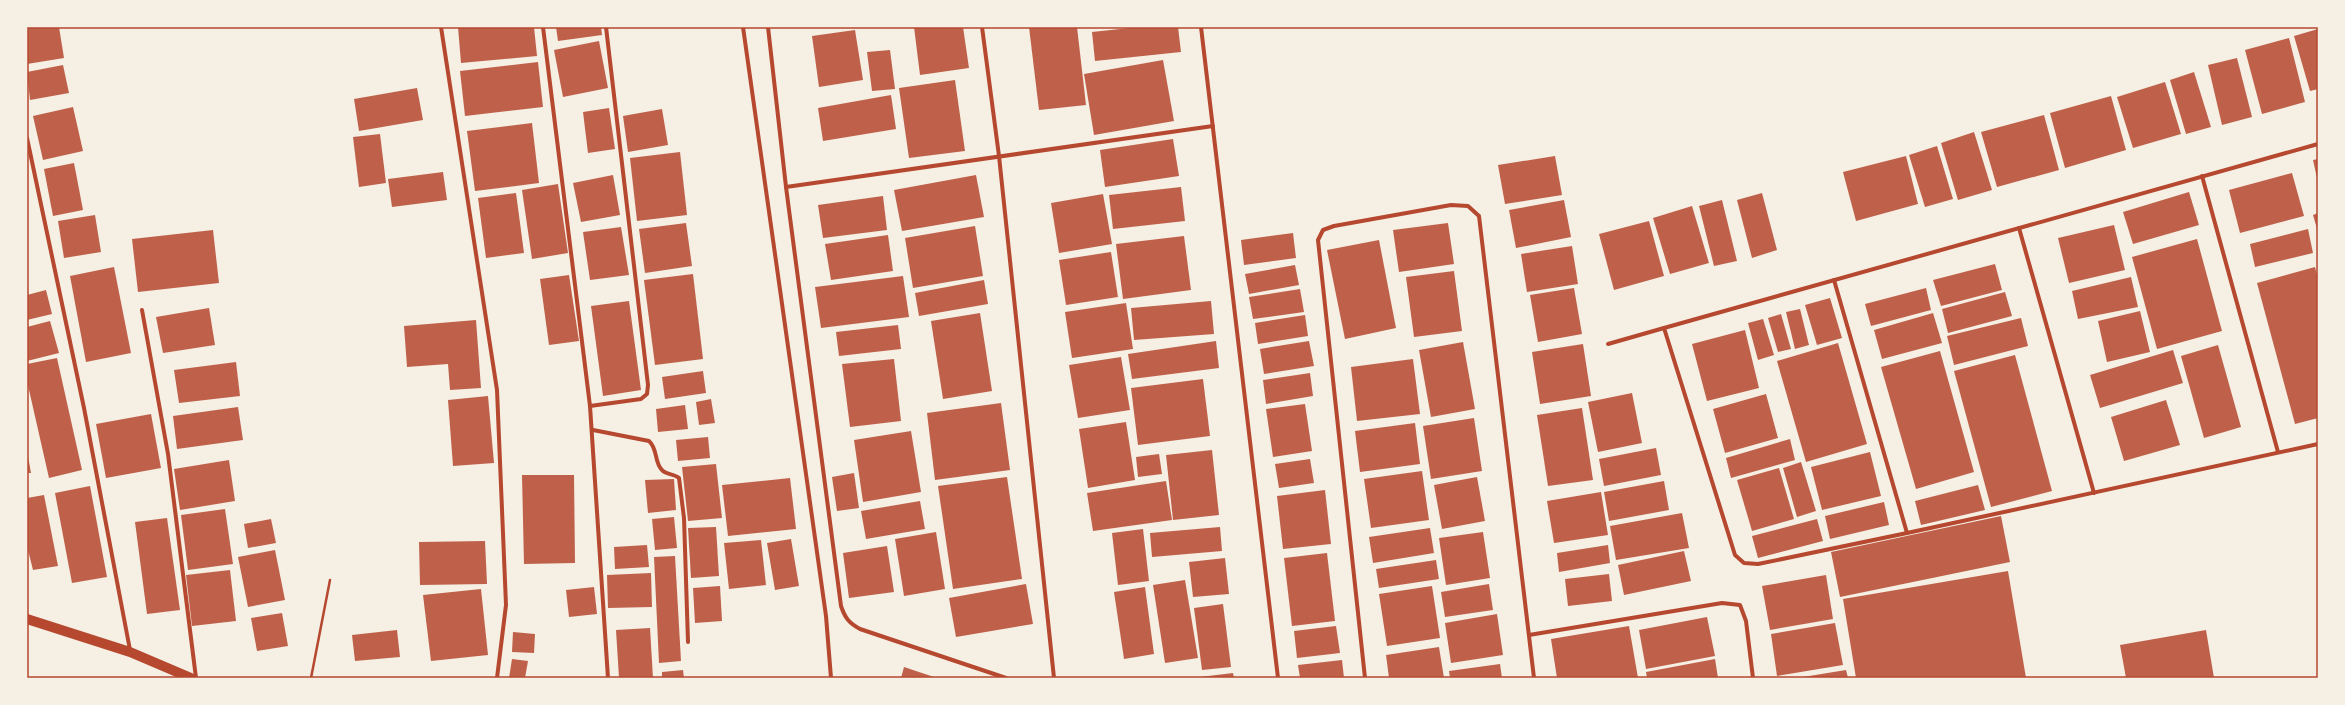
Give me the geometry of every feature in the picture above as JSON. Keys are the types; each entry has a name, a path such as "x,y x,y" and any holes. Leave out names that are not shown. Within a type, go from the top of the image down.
{"main road":[{"path":"27,619 130,652 190,678"}],"street":[{"path":"441,27 497,390 506,605 497,678"},
{"path":"542,27 590,406 608,678"},
{"path":"590,406 641,399 647,394 648,385 606,27"},
{"path":"743,27 826,616 831,678"},
{"path":"768,27 786,187 841,606 849,623 860,629 1006,678"},
{"path":"982,27 999,156 1054,678"},
{"path":"1201,27 1278,678"},
{"path":"786,187 1213,126"},
{"path":"27,138 84,408 130,652"},
{"path":"1608,344 2318,144"},
{"path":"2202,176 2278,452"},
{"path":"1365,678 1318,240 1323,230 1334,226 1451,205 1468,206 1479,216 1534,678"},
{"path":"2019,228 2094,493"},
{"path":"1834,280 1907,533"},
{"path":"142,310 168,454 196,678"},
{"path":"1664,328 1734,555 1744,563 1758,564 2318,444"},
{"path":"592,430 649,441 653,445 663,471 674,474 679,478 684,518 688,642"},
{"path":"1528,635 1722,603 1740,605 1746,621 1753,678"}],"path":[{"path":"311,678 330,580"}],"building":[{"path":"27,27 59,27 64,58 27,64"},
{"path":"458,27 534,27 537,56 461,63"},
{"path":"556,27 601,27 602,35 558,41"},
{"path":"914,27 963,27 969,68 920,75"},
{"path":"1029,27 1077,27 1086,105 1039,110"},
{"path":"1139,27 1178,27 1181,52 1095,61 1092,32"},
{"path":"2318,29 2318,89 2310,91 2294,36"},
{"path":"855,30 863,80 819,87 812,36"},
{"path":"2289,38 2305,102 2262,114 2245,50"},
{"path":"599,41 608,88 563,97 554,50"},
{"path":"890,50 895,89 872,91 867,52"},
{"path":"2237,58 2252,117 2222,125 2208,65"},
{"path":"1163,60 1174,121 1094,135 1084,74"},
{"path":"538,62 543,107 465,116 460,71"},
{"path":"63,65 69,93 30,100 27,72"},
{"path":"2194,72 2211,127 2186,134 2170,80"},
{"path":"955,80 965,151 909,158 899,88"},
{"path":"2165,82 2181,134 2133,148 2117,97"},
{"path":"417,88 423,120 359,131 354,99"},
{"path":"891,95 896,129 823,141 818,108"},
{"path":"2111,96 2126,150 2065,168 2050,113"},
{"path":"73,107 83,151 43,160 33,116"},
{"path":"609,108 615,149 588,153 583,112"},
{"path":"662,109 668,145 628,152 623,116"},
{"path":"2044,115 2059,170 1997,187 1981,132"},
{"path":"532,123 539,183 475,191 467,131"},
{"path":"1974,132 1992,190 1958,200 1941,143"},
{"path":"380,134 386,183 359,187 353,137"},
{"path":"1173,139 1179,176 1105,187 1100,150"},
{"path":"1937,146 1953,199 1925,207 1909,155"},
{"path":"680,152 687,215 637,221 630,158"},
{"path":"1555,156 1562,195 1505,204 1498,165"},
{"path":"1906,156 1918,204 1856,221 1843,172"},
{"path":"2318,159 2318,178 2317,178 2313,160"},
{"path":"74,163 83,210 53,216 44,169"},
{"path":"443,172 447,200 392,207 388,179"},
{"path":"2292,173 2304,216 2240,233 2229,190"},
{"path":"613,175 620,215 581,222 573,183"},
{"path":"976,175 984,217 902,231 894,190"},
{"path":"558,184 568,253 532,259 522,190"},
{"path":"1181,187 1185,221 1113,229 1109,195"},
{"path":"2189,192 2199,225 2133,244 2123,212"},
{"path":"516,193 524,253 486,258 478,198"},
{"path":"1762,193 1777,250 1752,258 1737,200"},
{"path":"1103,194 1112,244 1059,253 1051,203"},
{"path":"883,196 887,230 823,238 818,205"},
{"path":"1564,200 1571,237 1516,248 1509,210"},
{"path":"1722,200 1737,261 1714,266 1699,206"},
{"path":"1692,206 1709,263 1670,274 1653,218"},
{"path":"2318,213 2318,232 2313,215"},
{"path":"95,215 101,252 64,258 58,221"},
{"path":"1649,221 1664,276 1614,290 1599,234"},
{"path":"686,223 692,266 645,273 639,229"},
{"path":"1448,223 1454,264 1399,272 1393,230"},
{"path":"2114,225 2125,270 2069,283 2058,238"},
{"path":"975,226 983,276 913,288 905,238"},
{"path":"621,227 629,275 590,280 583,232"},
{"path":"2308,229 2313,253 2255,267 2250,244"},
{"path":"213,230 219,283 138,292 132,239"},
{"path":"1293,233 1296,258 1244,265 1241,240"},
{"path":"888,235 893,271 831,280 825,244"},
{"path":"1184,236 1191,290 1123,299 1116,244"},
{"path":"2197,239 2222,331 2157,349 2132,257"},
{"path":"1379,240 1396,328 1345,339 1327,250"},
{"path":"1572,246 1578,284 1527,292 1521,254"},
{"path":"1111,252 1118,297 1066,305 1059,260"},
{"path":"1995,264 2002,290 1941,306 1933,280"},
{"path":"1295,265 1299,285 1249,294 1245,274"},
{"path":"114,267 131,353 86,362 70,276"},
{"path":"2315,267 2318,279 2318,418 2295,424 2257,283"},
{"path":"1454,271 1462,331 1414,337 1406,277"},
{"path":"693,274 703,359 655,365 644,280"},
{"path":"569,275 579,341 549,345 540,279"},
{"path":"903,276 909,317 821,328 815,287"},
{"path":"2131,277 2138,307 2078,319 2072,291"},
{"path":"984,280 988,304 919,316 915,293"},
{"path":"1574,288 1582,334 1538,342 1530,295"},
{"path":"1926,288 1931,310 1871,326 1865,304"},
{"path":"1300,289 1304,312 1253,319 1249,297"},
{"path":"46,290 52,314 27,320 27,295"},
{"path":"2005,292 2012,316 1948,333 1942,309"},
{"path":"1830,298 1842,338 1817,345 1805,305"},
{"path":"629,301 641,390 603,396 591,306"},
{"path":"1211,301 1214,334 1134,340 1131,308"},
{"path":"1126,303 1133,349 1072,358 1065,312"},
{"path":"209,308 215,345 163,353 156,317"},
{"path":"1800,309 1809,345 1795,349 1786,312"},
{"path":"2140,311 2150,352 2107,362 2098,321"},
{"path":"980,313 992,391 943,399 931,321"},
{"path":"1933,313 1942,343 1882,359 1874,330"},
{"path":"1781,314 1791,349 1778,352 1768,318"},
{"path":"1305,315 1308,336 1258,344 1255,323"},
{"path":"2021,318 2028,346 1954,365 1947,336"},
{"path":"1763,319 1774,355 1758,360 1748,323"},
{"path":"476,320 481,388 450,390 448,364 407,367 404,326"},
{"path":"50,321 59,353 27,361 27,327"},
{"path":"898,325 901,349 839,356 836,332"},
{"path":"1745,330 1759,388 1707,401 1692,344"},
{"path":"1216,341 1219,368 1132,379 1128,354"},
{"path":"1309,341 1314,366 1264,374 1260,349"},
{"path":"1463,342 1475,409 1431,417 1419,350"},
{"path":"1838,343 1867,444 1806,462 1777,361"},
{"path":"1583,344 1591,396 1540,404 1532,352"},
{"path":"2218,345 2241,427 2204,438 2181,356"},
{"path":"2173,350 2183,383 2100,408 2090,375"},
{"path":"1940,351 1974,472 1916,489 1881,367"},
{"path":"2015,355 2052,491 1991,507 1954,371"},
{"path":"1121,357 1130,410 1078,418 1069,365"},
{"path":"57,358 82,470 49,478 27,381 27,364"},
{"path":"894,359 901,421 850,427 842,364"},
{"path":"1413,359 1420,414 1357,421 1351,367"},
{"path":"236,362 240,396 179,403 174,370"},
{"path":"703,371 706,393 665,399 662,377"},
{"path":"1310,373 1313,396 1266,404 1263,380"},
{"path":"1203,379 1210,436 1138,445 1131,388"},
{"path":"1632,393 1642,443 1598,452 1588,402"},
{"path":"1766,394 1778,438 1725,453 1713,409"},
{"path":"488,396 494,463 453,466 448,400"},
{"path":"711,399 715,423 699,425 696,402"},
{"path":"2166,400 2180,445 2124,461 2111,417"},
{"path":"1001,403 1010,470 935,480 927,413"},
{"path":"1305,404 1312,451 1273,457 1266,409"},
{"path":"685,405 688,429 658,432 656,409"},
{"path":"238,407 243,440 177,449 173,416"},
{"path":"1582,408 1593,480 1548,486 1537,415"},
{"path":"151,414 161,468 106,478 96,424"},
{"path":"1474,418 1482,471 1431,479 1423,426"},
{"path":"1126,422 1135,480 1088,488 1079,429"},
{"path":"1415,423 1420,464 1360,472 1355,431"},
{"path":"911,431 921,492 863,502 854,440"},
{"path":"708,437 710,458 678,461 676,440"},
{"path":"1790,439 1795,460 1731,478 1726,458"},
{"path":"1656,448 1661,475 1604,486 1599,459"},
{"path":"1212,450 1219,515 1173,520 1166,455"},
{"path":"27,451 31,473 27,473"},
{"path":"1870,452 1881,496 1822,510 1811,467"},
{"path":"1159,454 1162,474 1138,477 1136,457"},
{"path":"1310,459 1314,483 1279,488 1275,464"},
{"path":"229,460 235,501 180,510 174,469"},
{"path":"1801,462 1816,511 1797,517 1783,468"},
{"path":"716,464 722,518 688,521 682,467"},
{"path":"1779,468 1794,519 1752,531 1737,480"},
{"path":"1422,471 1429,520 1371,528 1364,479"},
{"path":"854,473 859,508 837,511 832,477"},
{"path":"522,475 574,475 575,563 524,564"},
{"path":"1007,477 1022,579 953,589 938,486"},
{"path":"1477,477 1485,521 1442,529 1434,485"},
{"path":"790,478 796,529 728,536 722,485"},
{"path":"674,479 676,510 648,513 645,480"},
{"path":"1166,481 1172,520 1093,531 1087,493"},
{"path":"1664,481 1669,510 1609,521 1604,492"},
{"path":"1978,485 1985,510 1921,525 1915,501"},
{"path":"90,486 107,577 72,583 55,493"},
{"path":"1325,490 1331,544 1283,549 1277,496"},
{"path":"1601,492 1608,535 1554,543 1547,501"},
{"path":"44,495 58,566 33,570 27,546 27,498"},
{"path":"920,501 925,529 866,539 861,511"},
{"path":"1884,502 1889,525 1830,539 1825,516"},
{"path":"225,509 233,564 188,570 181,515"},
{"path":"1682,513 1689,548 1616,560 1610,526"},
{"path":"2001,516 2010,562 1840,597 1831,552"},
{"path":"674,517 677,548 655,550 652,519"},
{"path":"167,518 180,610 147,614 135,522"},
{"path":"271,519 276,543 248,548 244,524"},
{"path":"1817,519 1823,541 1758,558 1752,536"},
{"path":"716,527 719,576 691,578 688,528"},
{"path":"1220,527 1222,551 1152,557 1150,533"},
{"path":"1430,528 1434,553 1373,563 1369,537"},
{"path":"1143,529 1149,581 1118,585 1112,533"},
{"path":"936,532 945,589 904,596 895,539"},
{"path":"1483,532 1490,578 1446,585 1439,538"},
{"path":"791,539 799,586 775,590 767,543"},
{"path":"761,540 766,585 729,589 724,543"},
{"path":"485,541 487,584 420,585 419,542"},
{"path":"647,545 649,567 615,569 614,547"},
{"path":"1608,545 1610,563 1559,572 1557,553"},
{"path":"887,546 894,592 849,598 843,553"},
{"path":"275,550 285,600 248,607 238,557"},
{"path":"1684,551 1691,581 1624,595 1618,565"},
{"path":"1327,553 1335,621 1292,626 1284,558"},
{"path":"675,556 681,661 659,663 654,557"},
{"path":"1225,558 1229,594 1193,597 1189,562"},
{"path":"1436,560 1439,579 1379,588 1376,569"},
{"path":"230,570 236,621 192,626 186,575"},
{"path":"2008,571 2026,678 1856,678 1843,599"},
{"path":"651,573 652,607 608,608 607,575"},
{"path":"1609,574 1612,601 1568,606 1565,579"},
{"path":"1826,575 1833,619 1770,630 1762,586"},
{"path":"1185,580 1198,658 1165,663 1153,585"},
{"path":"1026,584 1033,624 956,637 949,598"},
{"path":"1489,584 1493,610 1445,617 1441,592"},
{"path":"720,586 722,621 695,623 693,588"},
{"path":"1432,586 1440,638 1387,646 1379,594"},
{"path":"594,587 597,614 569,617 566,590"},
{"path":"1145,587 1154,654 1124,659 1114,592"},
{"path":"481,589 488,655 431,661 423,595"},
{"path":"1223,604 1231,667 1202,670 1194,608"},
{"path":"282,613 288,646 257,651 251,618"},
{"path":"1497,614 1503,655 1451,663 1445,623"},
{"path":"1707,617 1715,656 1646,669 1639,630"},
{"path":"1835,623 1843,665 1777,676 1771,634"},
{"path":"1336,626 1340,653 1297,658 1294,631"},
{"path":"1629,626 1638,678 1557,678 1551,639"},
{"path":"650,628 653,678 619,678 616,630"},
{"path":"397,630 400,657 355,661 352,635"},
{"path":"2206,630 2214,678 2126,678 2120,645"},
{"path":"513,632 535,634 534,653 512,652"},
{"path":"1439,647 1444,678 1389,678 1386,655"},
{"path":"512,659 528,661 525,678 509,678"},
{"path":"1715,659 1718,678 1647,678 1646,672"},
{"path":"1342,660 1344,678 1300,678 1298,665"},
{"path":"1500,664 1502,678 1450,678 1449,671"},
{"path":"904,667 937,678 901,678"},
{"path":"683,670 684,678 662,678 662,672"},
{"path":"1846,670 1848,678 1803,678 1803,677"},
{"path":"1233,673 1234,678 1200,678 1200,677"}]}
